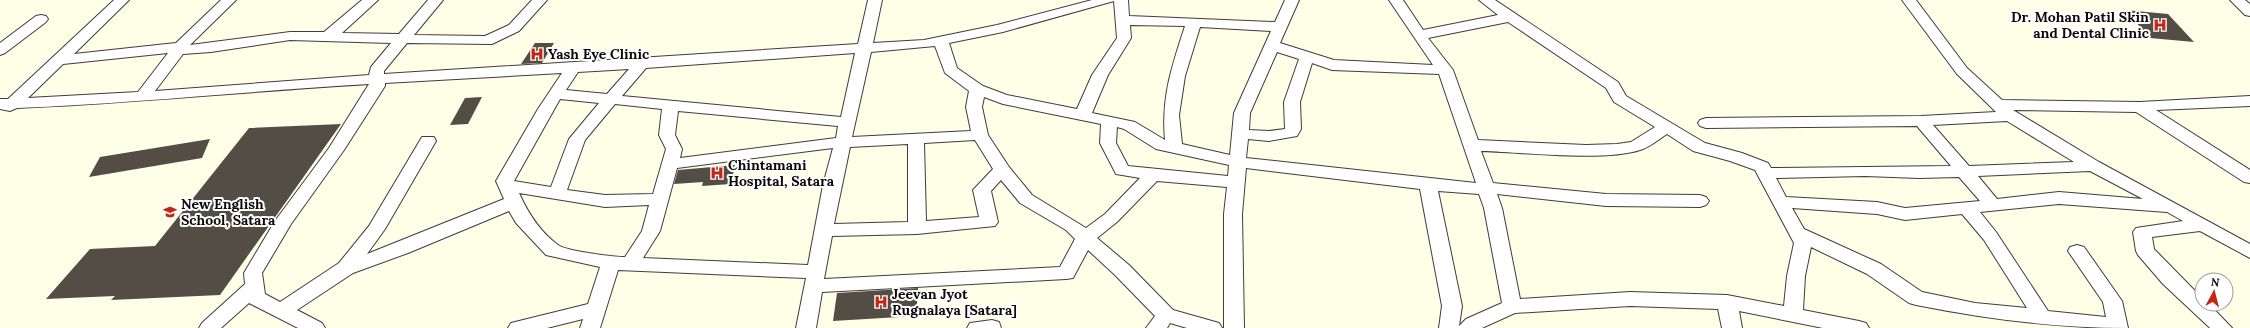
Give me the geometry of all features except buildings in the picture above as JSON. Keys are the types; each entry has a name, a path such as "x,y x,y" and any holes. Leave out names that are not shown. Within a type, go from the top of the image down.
{"street":[{"path":"0,115 7,103 60,60 122,0"},
{"path":"142,96 180,48 229,0"},
{"path":"328,36 371,0"},
{"path":"315,328 256,298 253,273 284,221 336,150 378,86 376,70 436,0"},
{"path":"60,60 180,48 211,48 290,36 487,41 514,28 540,0"},
{"path":"806,328 832,185 875,0"},
{"path":"7,103 142,96 289,84 642,64 924,44 998,29 1108,0"},
{"path":"1083,115 1090,94 1106,61 1124,38 1121,0"},
{"path":"1234,328 1235,182 1242,113 1281,28 1292,0"},
{"path":"1396,0 1419,35 1445,70 1493,208 1512,306"},
{"path":"1486,0 1612,85 1620,99 1666,128 1699,147 1736,157 1762,167 1803,243 1796,276 1793,315"},
{"path":"1909,0 1962,71 2004,110 2093,166 2173,208 2250,252"},
{"path":"2236,0 2250,12"},
{"path":"1419,35 1510,17"},
{"path":"0,50 41,18"},
{"path":"1122,20 1194,22 1281,28"},
{"path":"1174,147 1171,115 1176,84 1194,22"},
{"path":"941,40 950,70 977,89 1003,99 1129,125 1162,145 1238,162 1467,189 1486,187 1592,199 1664,202 1700,201"},
{"path":"1272,45 1332,65 1445,70"},
{"path":"1240,134 1269,136 1291,133 1293,129 1292,102 1307,56"},
{"path":"557,194 577,139 642,64"},
{"path":"573,68 505,181 522,219 553,251 611,263 631,263 815,279 1066,273 1085,238 1110,218 1153,176"},
{"path":"977,89 974,107 980,135 1002,170 1026,199 1072,226 1122,270 1161,321 1212,328"},
{"path":"556,94 846,122"},
{"path":"1706,123 1921,121 2004,110 2140,107 2250,100"},
{"path":"631,263 651,231 674,149 667,135 671,105"},
{"path":"2140,107 2250,178"},
{"path":"1108,121 1108,143 1122,170 1153,176 1235,182"},
{"path":"1921,121 1994,206"},
{"path":"1470,145 1586,150 1617,149 1636,146 1666,128"},
{"path":"670,164 843,142 980,135"},
{"path":"916,139 915,178 917,228"},
{"path":"346,268 376,229 428,141"},
{"path":"1765,173 1865,171 1919,173 2093,166"},
{"path":"824,230 917,228 989,222 982,190 1002,170"},
{"path":"1428,184 1452,306 1449,328"},
{"path":"281,311 346,268 401,249 511,194 557,194 605,201 660,198"},
{"path":"1780,202 1877,208 1905,214 2060,198 2173,208"},
{"path":"1967,208 1990,236 2043,318"},
{"path":"2203,225 2142,232 2145,251 2170,279 2222,328"},
{"path":"1797,233 1874,269 1916,298 1975,310 2101,323 2109,328"},
{"path":"2078,251 2112,300 2118,328"},
{"path":"590,328 611,263"},
{"path":"209,328 254,287"},
{"path":"1468,328 1473,324 1512,306 1630,299 1727,302 1848,327"},
{"path":"1727,302 1732,328"},
{"path":"518,328 596,310"}],"place":[{"name":"Dr. Mohan Patil Skin and Dental Clinic","path":"2160,25"},
{"name":"Yash Eye Clinic","path":"537,54"},
{"name":"Chintamani Hospital, Satara","path":"717,173"},
{"name":"New English School, Satara","path":"170,212"},
{"name":"Jeevan Jyot Rugnalaya [Satara]","path":"881,302"}]}
